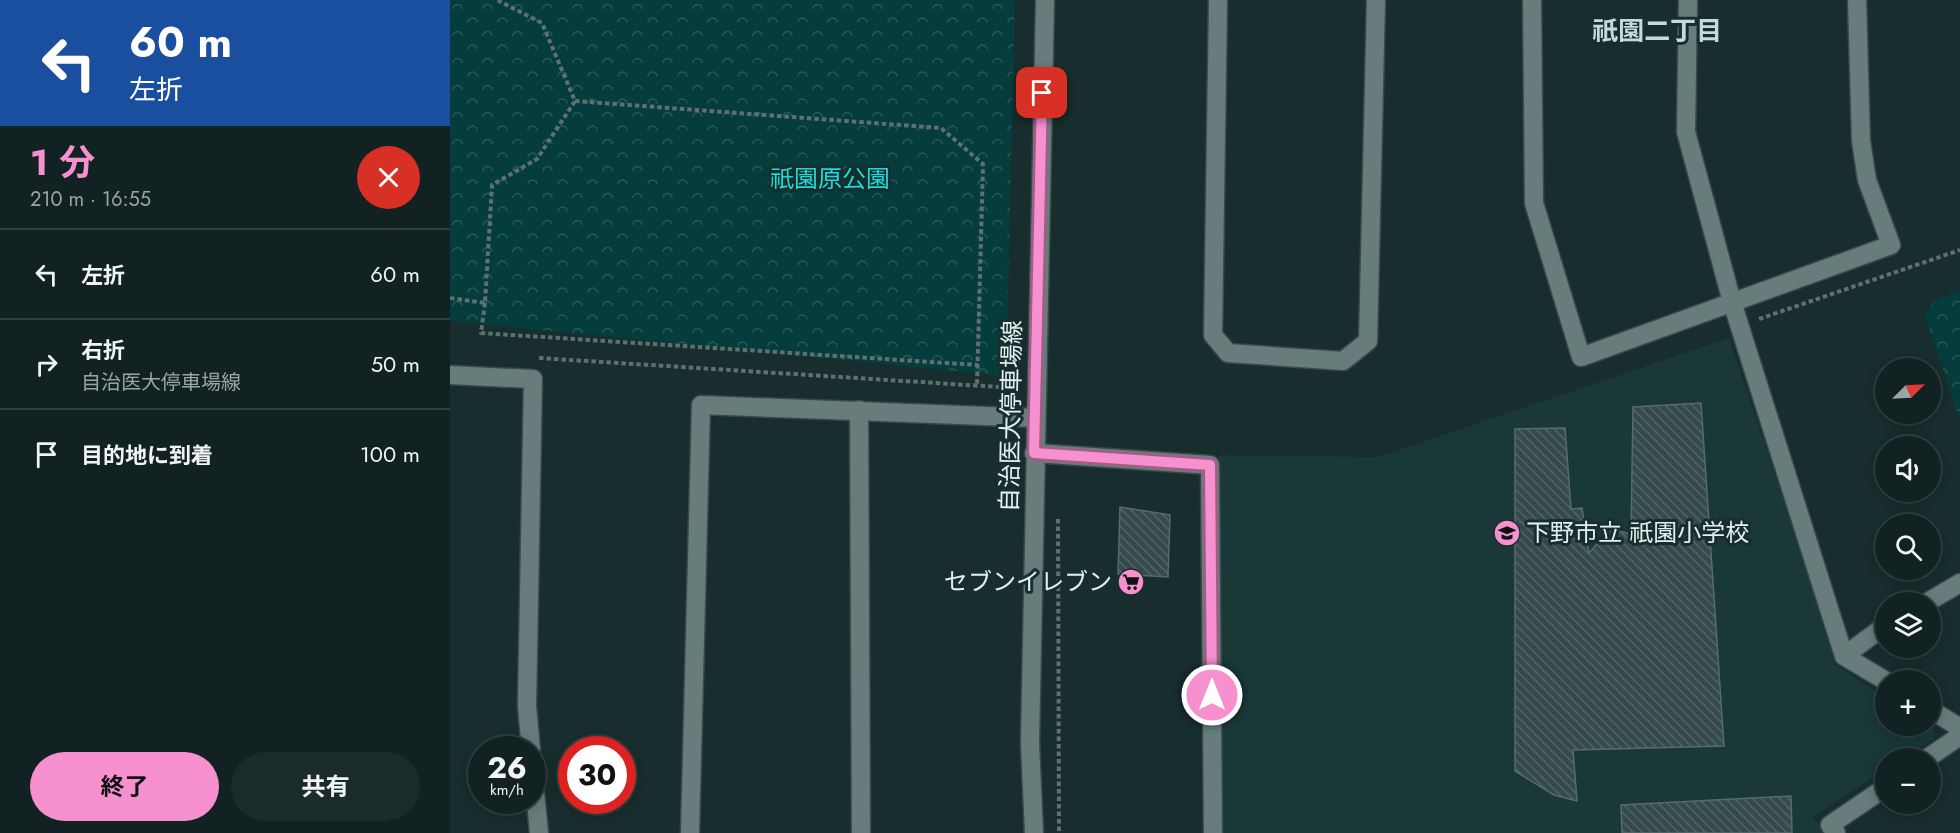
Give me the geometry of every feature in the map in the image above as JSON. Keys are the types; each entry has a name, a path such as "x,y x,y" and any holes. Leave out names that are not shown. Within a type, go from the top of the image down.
{"street":[{"name":"自治医大停車場線","path":"1034,833 1030,743 1034,453 1045,0"},
{"path":"1218,0 1213,335 1228,353 1343,361 1368,341 1376,0"},
{"path":"1532,0 1534,203 1581,357 1892,245 1867,180 1861,141 1857,0"},
{"path":"1688,0 1686,132 1732,302 1844,656 1875,674"},
{"path":"450,375 532,379 527,706 530,736"},
{"path":"690,833 701,405 1035,418"},
{"path":"860,410 861,833"},
{"path":"1034,453 1210,465 1213,833"},
{"path":"1941,594 1960,583"},
{"path":"1844,656 1875,633"},
{"path":"1941,716 1960,728"},
{"path":"1941,749 1960,736"},
{"path":"1836,833 1830,825 1875,794"},
{"path":"537,814 539,833"}],"path":[{"path":"497,0 542,23 575,101"},
{"path":"575,101 537,159 492,185 481,333 978,365"},
{"path":"575,101 941,128 983,164 977,386"},
{"path":"1741,325 1960,250"},
{"path":"450,298 485,303"},
{"path":"534,358 1015,388"},
{"path":"1058,514 1059,833"}],"shaded area":[{"name":"下野市立 祇園小学校","path":"1729,338 1820,608 1818,609 1835,664 1875,690 1875,736 1934,736 1934,739 1920,748 1875,748 1875,777 1813,817 1826,833 1223,833 1219,455 1378,457"}],"green space":[{"name":"祇園原公園","path":"450,0 1015,0 1006,376 450,321"},
{"path":"1960,291 1960,420 1925,316 1934,300"}],"building":[{"path":"1701,403 1724,746 1573,750 1577,801 1554,795 1515,771 1515,429 1565,428 1571,509 1582,508 1589,553 1610,529 1631,534 1633,407"},
{"path":"1120,507 1170,515 1168,577 1118,574"},
{"path":"1791,796 1792,833 1622,833 1621,805"}],"place":[{"name":"下野市立 祇園小学校","path":"1507,533"},
{"name":"セブンイレブン","path":"1131,582"}],"district":[{"name":"祇園二丁目","path":"1657,31"}],"route":[{"path":"1042,93 1034,453 1210,465 1212,695"}]}
